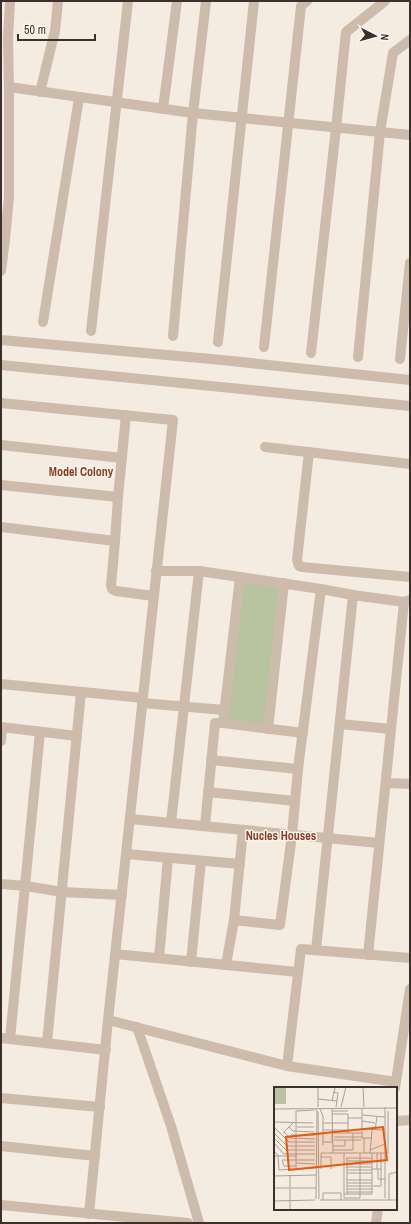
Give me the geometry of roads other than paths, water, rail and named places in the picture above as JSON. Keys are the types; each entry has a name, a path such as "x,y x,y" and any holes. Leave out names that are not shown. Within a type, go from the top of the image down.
{"street":[{"path":"1,271 9,198 8,38 10,1"},
{"path":"40,92 55,31 58,1"},
{"path":"91,331 128,1"},
{"path":"163,110 177,1"},
{"path":"173,336 206,1"},
{"path":"218,342 254,1"},
{"path":"264,347 301,6 307,1"},
{"path":"310,353 346,32 385,1"},
{"path":"358,357 380,132 393,52 410,40"},
{"path":"9,87 194,114 410,135"},
{"path":"43,322 79,98"},
{"path":"400,359 410,263"},
{"path":"1,340 222,360 410,380"},
{"path":"1,365 410,406"},
{"path":"1,402 172,420 108,1020 89,1214"},
{"path":"126,415 110,585 112,589 116,591 153,596"},
{"path":"1,445 122,458"},
{"path":"264,447 410,464"},
{"path":"309,452 297,560 299,566 410,577"},
{"path":"1,485 118,497"},
{"path":"1,527 115,541"},
{"path":"156,571 199,571 353,595 407,601 391,729 368,955"},
{"path":"171,823 199,571"},
{"path":"223,723 240,577"},
{"path":"268,728 284,584"},
{"path":"234,920 280,925 321,589"},
{"path":"316,950 353,595"},
{"path":"1,684 81,692 184,707 224,710"},
{"path":"47,1043 81,692"},
{"path":"205,826 215,723 303,733"},
{"path":"340,724 391,729"},
{"path":"1,741 2,728 77,736"},
{"path":"40,732 26,886 5,1038 106,1050"},
{"path":"211,760 298,769"},
{"path":"386,783 410,784"},
{"path":"208,792 294,802"},
{"path":"130,819 379,844"},
{"path":"226,965 234,920 243,830"},
{"path":"126,854 240,864"},
{"path":"159,958 168,858"},
{"path":"191,962 201,861"},
{"path":"1,884 26,886 62,892 122,895"},
{"path":"287,1066 300,949 410,958"},
{"path":"115,954 298,972"},
{"path":"108,1020 287,1066 396,1085 408,1023 410,989"},
{"path":"138,1027 171,1126 199,1223"},
{"path":"1,1098 100,1107"},
{"path":"397,1121 410,1120"},
{"path":"1,1146 95,1156"},
{"path":"1,1205 188,1223"},
{"path":"376,1223 378,1210"}],"district":[{"name":"Model Colony","path":"81,472"},
{"name":"Nucles Houses","path":"281,836"}]}
